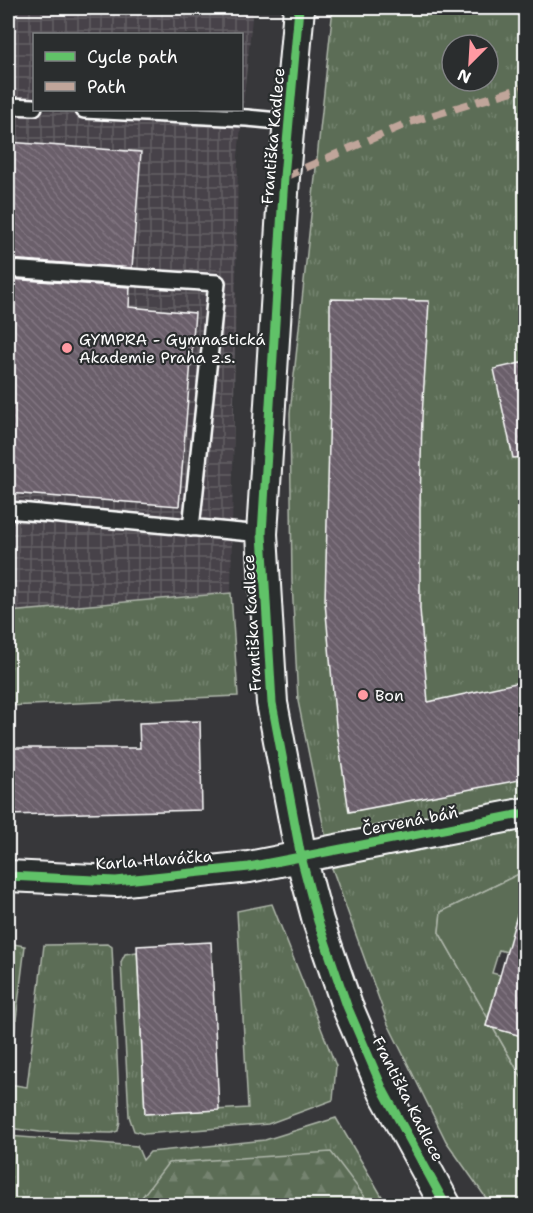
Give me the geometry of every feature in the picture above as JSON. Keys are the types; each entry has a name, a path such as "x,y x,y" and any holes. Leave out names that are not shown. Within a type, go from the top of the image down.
{"street":[{"name":"Františka Kadlece","path":"299,8 289,122 262,534 272,703 301,857 318,921 347,1006 384,1092 446,1206"},
{"name":"Červená báň","path":"301,857 525,813"},
{"name":"Karla Hlaváčka","path":"8,876 116,881 249,867 301,857"}],"lane":[{"path":"8,106 33,107"},
{"path":"104,111 289,122"},
{"path":"8,269 217,283 191,528"},
{"path":"8,510 262,534"}],"shaded area":[{"path":"8,8 253,8 243,107 243,33 33,33 33,111 243,111 238,156 231,593 8,612"}],"green space":[{"path":"333,8 525,8 525,871 441,912 439,932 488,1018 486,1026 493,1028 525,1083 525,1205 491,1205 446,1141 388,1024 332,868 298,701 292,582 290,413"},
{"path":"231,593 238,696 8,706 8,612"},
{"path":"525,871 525,921 517,919 507,952 499,950 492,973 500,975 488,1018 439,932 441,912"},
{"path":"272,904 336,1066 333,1100 268,1124 144,1134 134,1131 129,1116 121,962 125,954 137,952 145,1114 248,1108 237,911"},
{"path":"8,943 25,946 13,1044 8,1049"},
{"path":"108,944 112,947 120,1121 118,1131 112,1133 40,1132 8,1128 8,1084 27,1087 44,945"},
{"path":"493,1028 525,1037 525,1083"},
{"path":"336,1118 387,1205 8,1205 8,1136 137,1146 143,1160 150,1152 265,1140"},
{"path":"331,1152 371,1205 136,1205 168,1163"}],"building":[{"path":"8,142 141,152 132,268 8,259"},
{"path":"8,279 130,287 129,307 195,313 179,506 8,493"},
{"path":"330,299 429,301 422,417 420,508 420,609 428,702 525,681 525,779 349,812 336,726 325,602"},
{"path":"525,362 525,457 513,458 494,369"},
{"path":"200,721 202,810 8,815 8,748 140,748 139,723"},
{"path":"517,915 525,916 525,1037 486,1026"},
{"path":"211,942 219,1110 145,1114 137,946"}],"marked path":[{"path":"284,177 410,122 526,87"}],"cycle path":[{"path":"299,8 284,177 262,534 272,703 301,857 318,921 347,1006 384,1092 446,1206"},
{"path":"8,876 116,881 249,867 526,813"}],"place":[{"name":"GYMPRA - Gymnastická Akademie Praha z.s.","path":"67,348"},
{"name":"Bon","path":"363,695"}]}
